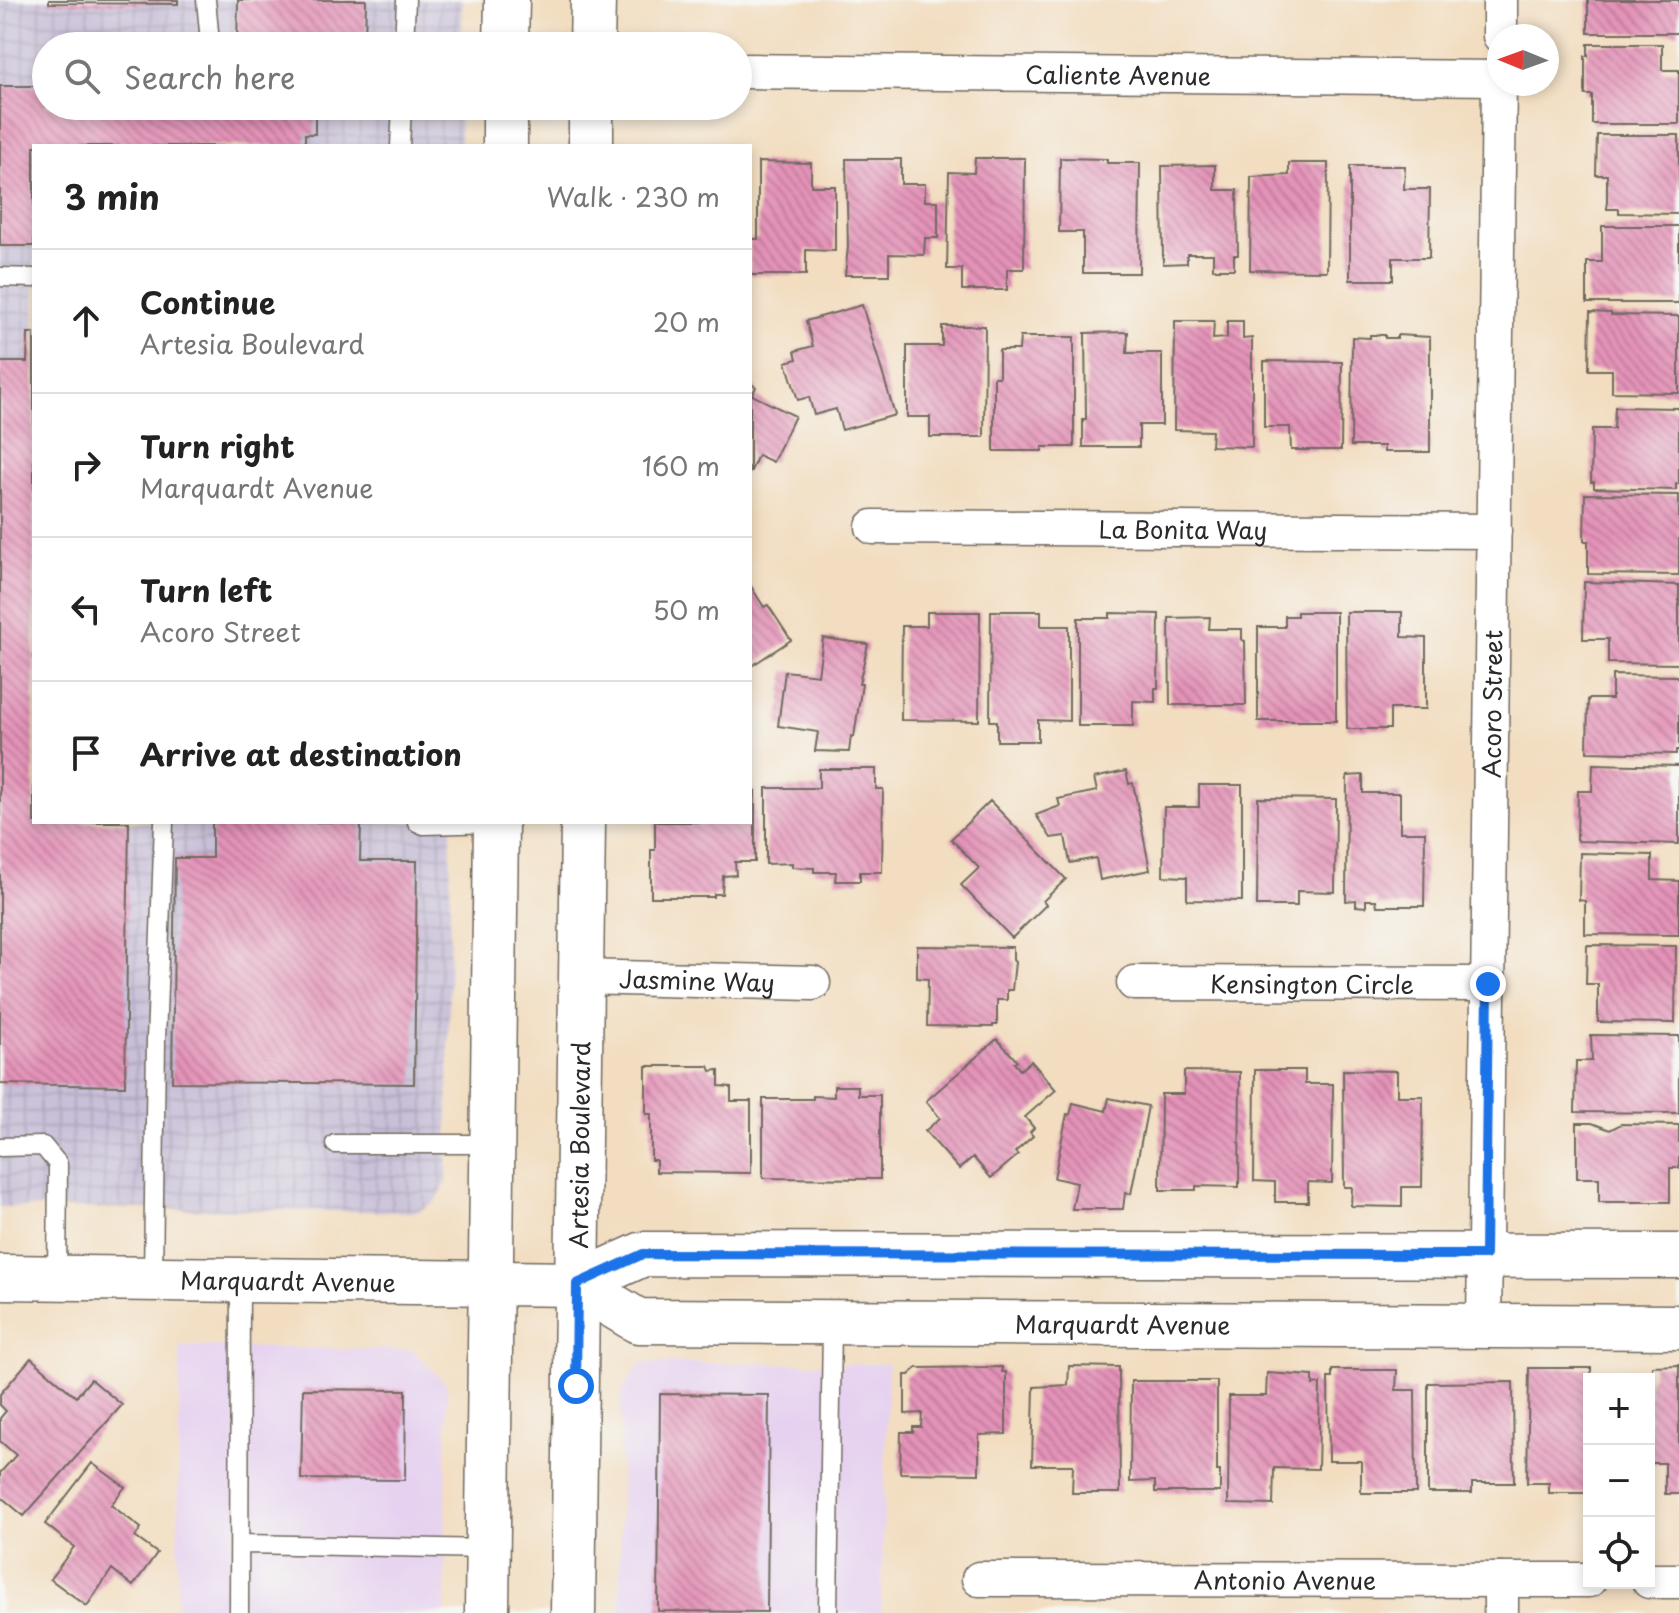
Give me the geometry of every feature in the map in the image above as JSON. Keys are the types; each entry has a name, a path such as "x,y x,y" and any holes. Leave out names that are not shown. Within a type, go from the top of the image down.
{"main road":[{"path":"506,32 507,0"},
{"path":"592,32 593,0"},
{"path":"505,120 505,144"},
{"path":"591,120 591,144"},
{"path":"487,1613 496,824"},
{"name":"Artesia Boulevard","path":"573,1613 583,824"},
{"name":"Marquardt Avenue","path":"0,1277 577,1284 643,1254 1679,1256"},
{"name":"Marquardt Avenue","path":"577,1284 638,1321 1679,1327"}],"street":[{"path":"1500,0 1500,24"},
{"name":"Caliente Avenue","path":"752,71 1487,80"},
{"name":"Acoro Street","path":"1484,1326 1499,96"},
{"name":"La Bonita Way","path":"873,527 1494,531"},
{"name":"Jasmine Way","path":"581,977 813,983"},
{"name":"Kensington Circle","path":"1134,983 1488,984"},
{"name":"Antonio Avenue","path":"979,1579 1501,1597 1583,1581"},
{"path":"1655,1581 1679,1581"}],"lane":[{"path":"206,0 209,32"},
{"path":"405,32 406,0"},
{"path":"400,144 401,120"},
{"path":"0,277 32,278"},
{"path":"153,1279 156,1040 164,824"},
{"path":"422,824 448,824"},
{"path":"335,1144 492,1144"},
{"path":"0,1147 43,1146 58,1164 57,1278"},
{"path":"239,1613 240,1280"},
{"path":"828,1613 832,1323"},
{"path":"240,1544 487,1549"}],"shaded area":[{"path":"0,0 462,0 461,32 32,32 32,120 460,120 460,144 32,144 32,824 451,824 447,1181 435,1202 417,1212 0,1207"},
{"path":"180,1346 413,1350 447,1385 445,1613 177,1613"},
{"path":"640,1363 888,1364 881,1613 620,1613 621,1393"}],"building":[{"path":"49,0 178,0 178,4 49,3"},
{"path":"238,0 366,0 365,32 237,32"},
{"path":"1588,0 1679,0 1679,33 1588,33"},
{"path":"1588,44 1662,44 1662,70 1679,70 1679,124 1592,124 1592,95 1585,95"},
{"path":"0,86 32,86 32,120 315,120 315,134 305,134 305,144 32,144 32,246 0,246"},
{"path":"1597,135 1679,135 1679,214 1619,213 1619,209 1607,209 1607,175 1596,175"},
{"path":"975,158 1025,158 1024,269 1007,269 1007,290 962,290 962,269 947,269 949,172 974,173"},
{"path":"1060,158 1140,163 1139,273 1083,273 1083,232 1059,232"},
{"path":"846,159 901,159 901,184 925,184 925,201 938,201 938,238 925,238 924,255 889,254 889,275 845,275 848,247"},
{"path":"758,162 811,163 811,186 835,186 835,251 806,250 806,275 752,275 752,239 758,239"},
{"path":"1289,163 1328,163 1327,271 1250,270 1251,177 1289,175"},
{"path":"1215,165 1215,190 1237,190 1238,255 1234,255 1234,269 1213,269 1213,254 1187,254 1187,263 1163,264 1162,166"},
{"path":"1350,166 1405,166 1404,189 1430,189 1429,258 1393,258 1393,280 1350,280"},
{"path":"1602,226 1679,226 1679,303 1587,303 1587,262 1602,262"},
{"path":"862,305 895,415 842,430 836,409 814,415 809,397 798,400 786,362 797,359 795,351 813,346 806,321"},
{"path":"1590,312 1679,316 1679,393 1612,392 1612,370 1589,370"},
{"path":"1175,321 1214,321 1213,339 1227,338 1227,321 1243,321 1243,339 1252,338 1252,447 1211,446 1212,431 1174,430"},
{"path":"942,326 985,326 984,437 930,437 930,417 907,417 907,346 942,346"},
{"path":"1128,332 1127,353 1162,353 1162,425 1139,425 1139,447 1083,447 1083,419 1086,419 1085,333"},
{"path":"28,333 32,333 32,824 129,824 125,1086 0,1084 0,362 27,362"},
{"path":"1370,335 1385,335 1385,338 1397,338 1397,335 1430,337 1430,452 1384,452 1384,446 1351,446 1352,337 1370,338"},
{"path":"1020,337 1074,337 1074,447 994,451 994,377 999,377 999,350 1019,350"},
{"path":"1264,361 1342,362 1341,450 1291,450 1290,427 1264,427"},
{"path":"752,395 795,416 773,462 758,455 752,468"},
{"path":"1615,407 1679,408 1679,484 1676,484 1676,490 1594,488 1594,482 1591,482 1592,429 1614,429"},
{"path":"1585,494 1679,495 1679,575 1588,574 1588,541 1584,541"},
{"path":"1584,582 1679,585 1679,664 1608,663 1608,639 1583,639"},
{"path":"752,588 764,607 768,605 791,640 752,666"},
{"path":"991,611 1041,611 1041,626 1069,626 1069,721 1038,720 1038,741 997,741 997,721 990,721"},
{"path":"927,612 980,612 979,721 901,720 902,626 927,626"},
{"path":"1297,612 1336,612 1336,721 1258,721 1258,627 1285,627 1285,616 1297,616"},
{"path":"1346,612 1402,612 1402,637 1426,638 1426,709 1390,709 1390,729 1347,729"},
{"path":"1110,613 1159,614 1155,702 1133,701 1133,726 1078,726 1078,618 1110,618"},
{"path":"1210,617 1209,629 1242,629 1246,705 1170,705 1169,618"},
{"path":"823,638 868,644 849,752 815,751 818,732 778,726 785,671 818,675"},
{"path":"1612,675 1676,676 1679,679 1679,750 1676,754 1587,752 1588,699 1612,699"},
{"path":"1593,764 1679,766 1679,844 1577,841 1578,791 1592,791"},
{"path":"819,769 876,769 876,789 883,789 882,872 860,872 860,881 835,881 836,872 814,872 814,868 792,867 792,863 766,864 766,788 819,788"},
{"path":"1126,771 1129,784 1133,783 1150,870 1100,880 1096,858 1070,863 1065,836 1051,838 1036,815 1060,806 1058,799 1097,791 1094,778"},
{"path":"1363,775 1363,793 1400,793 1400,832 1425,832 1424,906 1377,906 1376,900 1366,900 1366,907 1356,906 1356,900 1346,901 1347,776"},
{"path":"1199,785 1242,785 1242,901 1187,900 1187,877 1163,876 1164,807 1199,807"},
{"path":"752,790 755,790 755,862 735,862 736,875 723,876 722,894 714,894 714,897 651,897 651,850 655,850 655,824 752,824"},
{"path":"1258,798 1336,799 1335,892 1297,891 1297,906 1257,906"},
{"path":"990,801 1066,879 1043,901 1046,905 1012,938 961,885 979,868 951,839"},
{"path":"212,824 361,824 360,861 417,861 414,1084 172,1082 175,858 212,858"},
{"path":"1580,853 1652,855 1652,880 1679,881 1679,935 1585,934 1585,901 1579,900"},
{"path":"1587,945 1676,946 1675,1023 1598,1022 1598,984 1586,984"},
{"path":"917,946 1013,947 1012,990 1007,990 1007,1000 997,1000 997,1025 927,1026 928,979 917,978"},
{"path":"1591,1035 1679,1036 1679,1113 1575,1112 1576,1061 1592,1061"},
{"path":"997,1039 1017,1061 1014,1063 1020,1070 1031,1061 1056,1090 1025,1117 1034,1128 1030,1132 1033,1136 1015,1152 1018,1155 991,1178 973,1157 959,1169 925,1131 940,1118 926,1101"},
{"path":"646,1066 709,1066 711,1071 719,1070 719,1086 731,1087 731,1101 751,1101 751,1173 656,1172 656,1160 651,1160 651,1114 646,1114"},
{"path":"1255,1070 1305,1070 1305,1084 1333,1084 1332,1183 1308,1182 1308,1202 1275,1202 1275,1182 1254,1181"},
{"path":"1343,1070 1397,1071 1397,1096 1423,1096 1422,1187 1402,1187 1402,1207 1351,1206 1352,1187 1344,1187"},
{"path":"1184,1071 1240,1072 1239,1187 1196,1186 1196,1190 1160,1190 1161,1094 1184,1094"},
{"path":"834,1086 858,1086 858,1095 880,1095 880,1179 763,1178 763,1099 834,1097"},
{"path":"1109,1098 1148,1106 1131,1194 1125,1193 1123,1209 1072,1209 1077,1183 1054,1178 1067,1114 1070,1115 1073,1103 1106,1111"},
{"path":"1577,1123 1592,1123 1610,1130 1621,1124 1679,1125 1679,1168 1670,1168 1670,1202 1599,1202 1599,1178 1577,1178"},
{"path":"31,1358 76,1397 91,1379 122,1405 24,1516 0,1496 0,1473 16,1455 0,1441 0,1418 6,1411 0,1405 0,1394"},
{"path":"1679,1365 1679,1494 1665,1494 1665,1463 1655,1463 1655,1373 1652,1373 1652,1366"},
{"path":"1069,1366 1119,1367 1120,1493 1072,1493 1073,1465 1032,1465 1034,1387 1068,1385"},
{"path":"1002,1367 1002,1372 1006,1372 1006,1434 979,1435 979,1474 900,1473 901,1432 913,1432 913,1427 921,1427 922,1413 905,1414 905,1375 917,1368"},
{"path":"1529,1368 1591,1368 1591,1373 1583,1373 1583,1493 1549,1493 1549,1483 1527,1483"},
{"path":"1332,1370 1397,1370 1396,1390 1415,1390 1416,1493 1361,1493 1361,1461 1329,1461 1328,1378 1332,1378"},
{"path":"1267,1373 1313,1376 1313,1385 1320,1384 1318,1469 1274,1468 1273,1505 1228,1504 1229,1396 1266,1396"},
{"path":"1131,1381 1217,1381 1217,1471 1220,1471 1220,1492 1155,1492 1155,1481 1130,1482"},
{"path":"1513,1382 1514,1483 1472,1483 1472,1493 1428,1493 1428,1383"},
{"path":"303,1389 406,1390 405,1480 301,1479"},
{"path":"660,1394 769,1395 767,1612 658,1611"},
{"path":"92,1463 125,1487 111,1505 141,1528 135,1537 157,1553 133,1586 112,1569 87,1606 50,1579 74,1547 45,1524"}],"route":[{"path":"576,1386 577,1284 643,1254 1485,1255 1488,984"}]}
